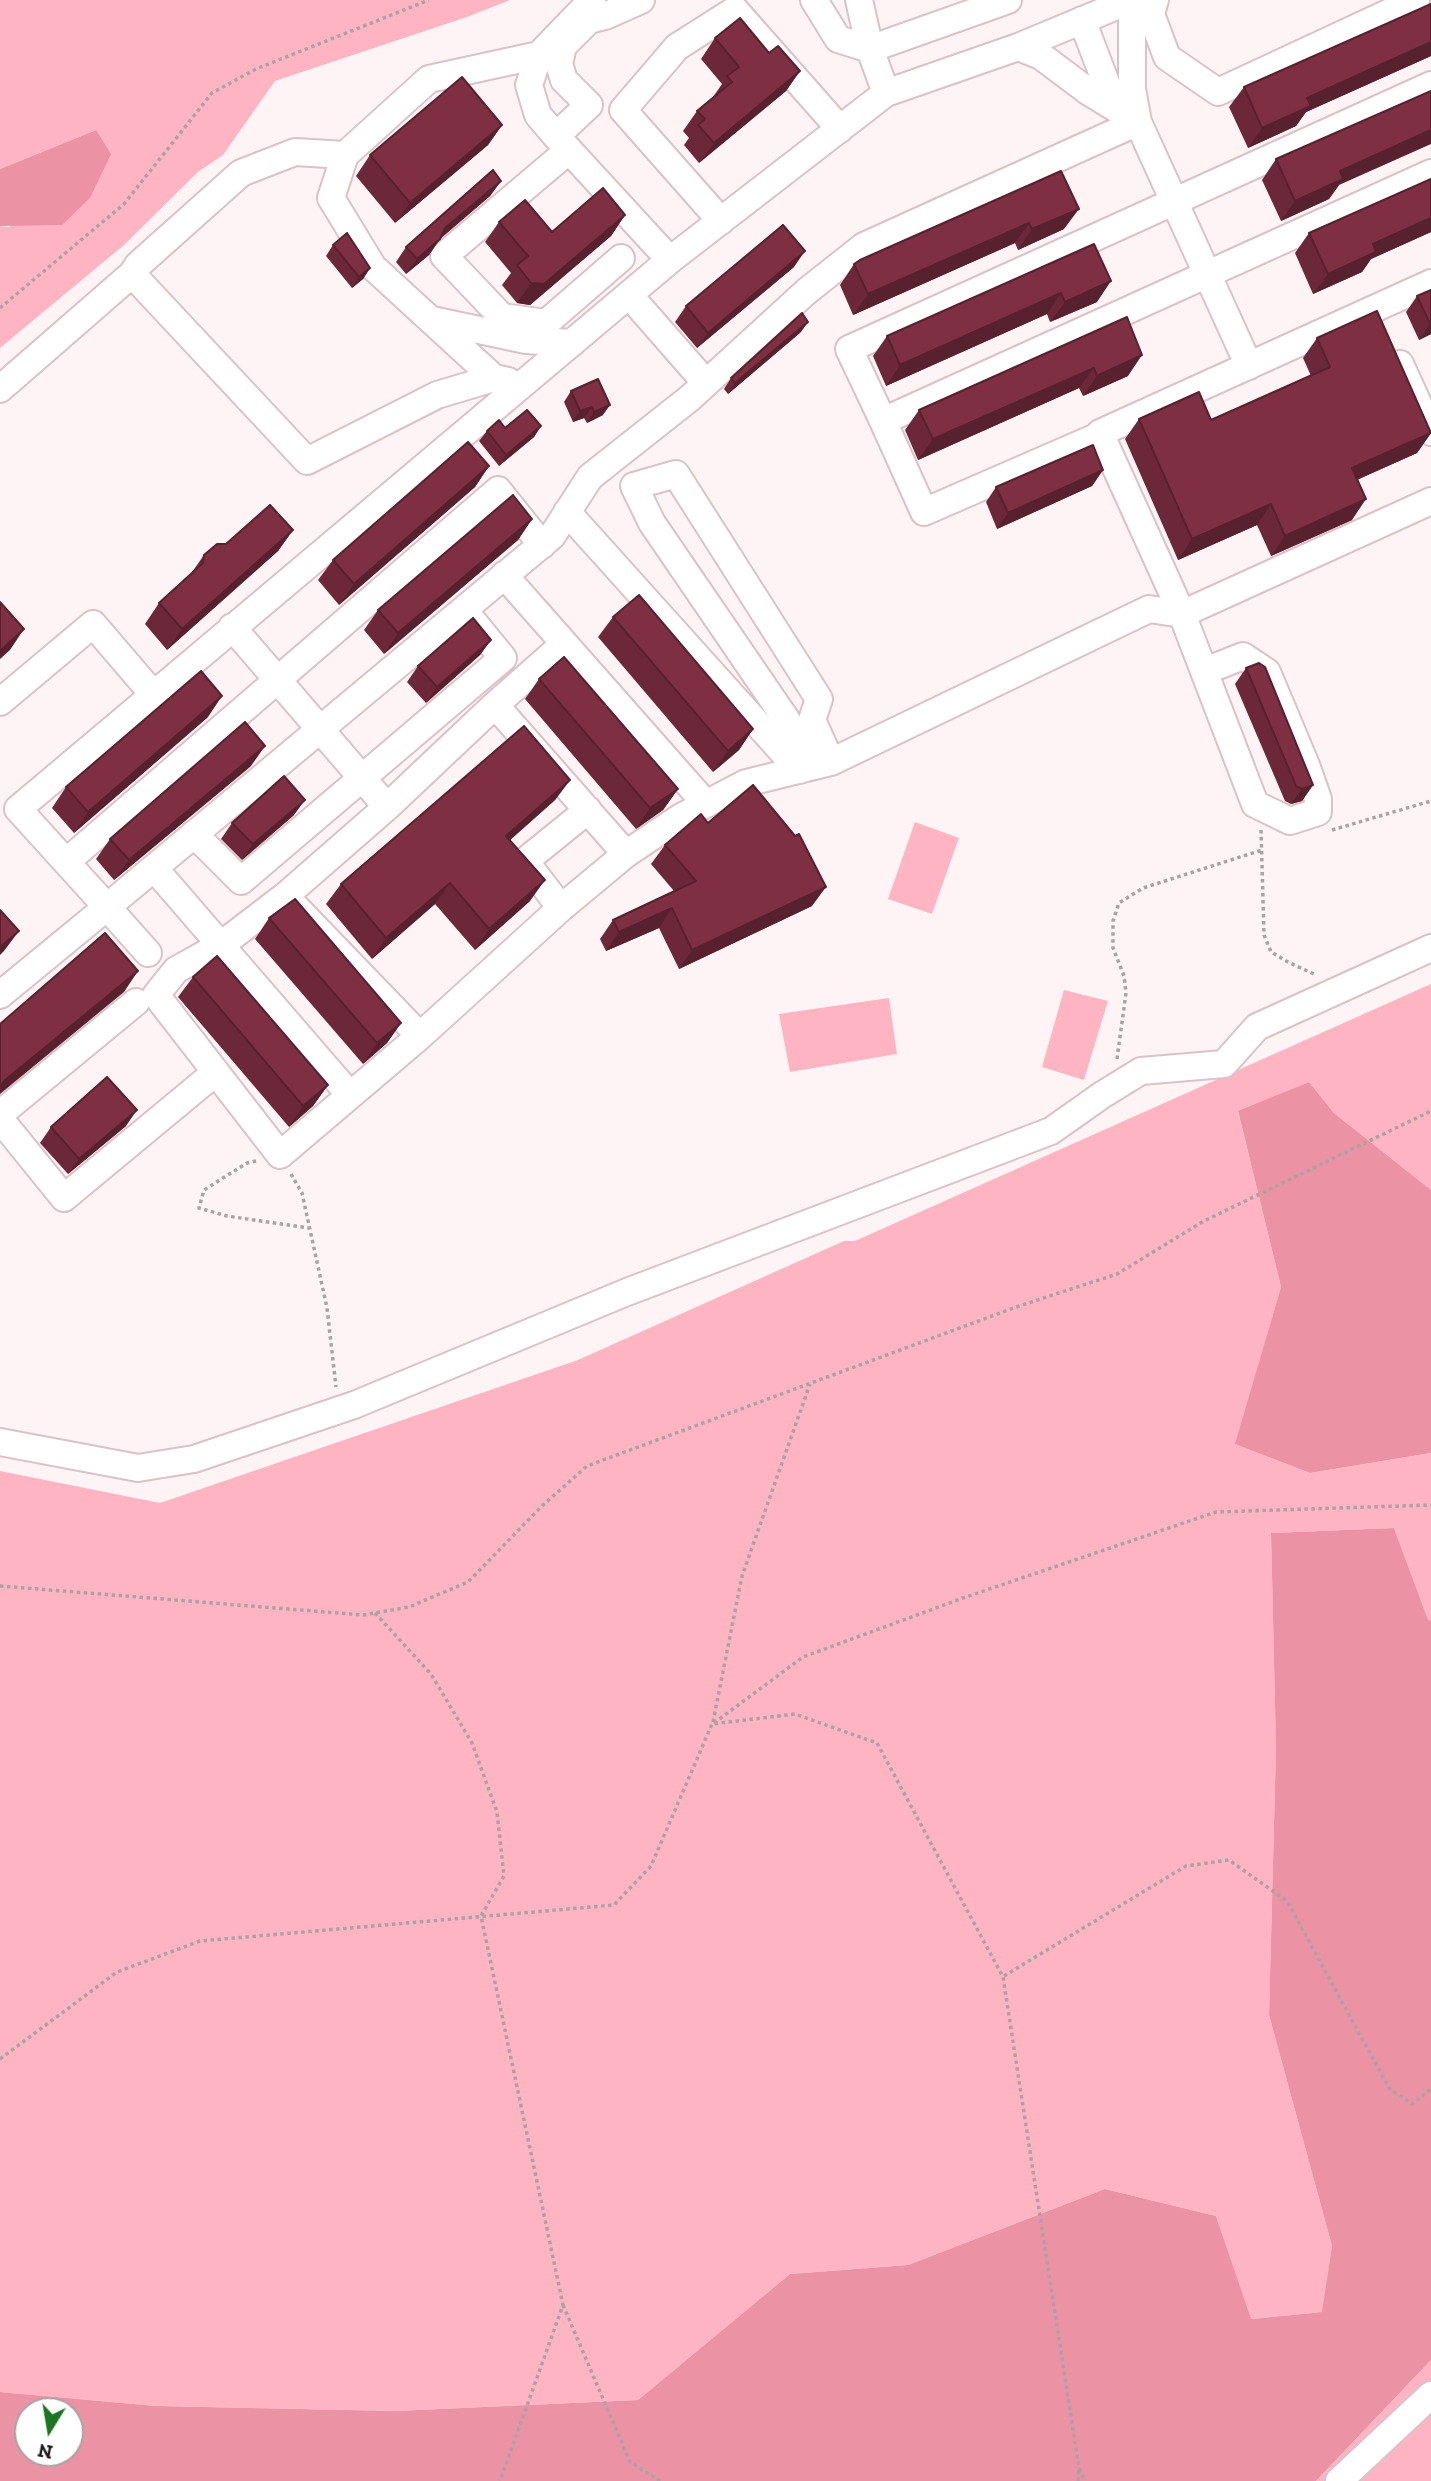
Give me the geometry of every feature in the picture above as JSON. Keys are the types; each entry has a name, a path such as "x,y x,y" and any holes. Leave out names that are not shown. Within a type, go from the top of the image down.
{"street":[{"path":"592,0 539,55 529,85 538,115 670,260"},
{"path":"621,258 546,323 502,317 444,256 562,143 589,105 564,79 559,64 562,46 589,20 641,0"},
{"path":"814,0 838,39 870,49 1008,0"},
{"path":"148,953 18,809 670,260 886,93 1018,47 1131,0"},
{"path":"1148,0 1132,16 1132,89 1138,122 1249,366"},
{"path":"1156,0 1151,14 1167,57 1218,92 1416,0"},
{"path":"868,3 870,49 886,93"},
{"path":"623,110 677,47 735,10 840,129"},
{"path":"1089,17 1111,96 1138,122"},
{"path":"1018,47 1041,56 1089,92 1138,122"},
{"path":"494,378 373,267 331,198 345,155 429,79 539,55"},
{"path":"534,100 564,79"},
{"path":"564,79 623,110 721,221"},
{"path":"1431,85 849,349 924,512 1101,435 1431,283"},
{"path":"0,995 542,545 552,536 590,477 706,383 807,291 864,246 1138,122"},
{"path":"0,389 132,274 138,265 241,173 295,152 345,155"},
{"path":"883,421 1431,173"},
{"path":"132,274 307,461 437,395 494,378 523,383"},
{"path":"629,295 706,383"},
{"path":"1375,309 1431,432"},
{"path":"430,319 526,340 572,343"},
{"path":"429,408 523,383"},
{"path":"1101,435 1182,614 1255,804 1290,821 1318,812 1327,795 1267,672 1243,656 1205,671"},
{"path":"457,438 542,545"},
{"path":"676,474 819,699 812,720 814,766 786,719 652,523 634,486 676,474"},
{"path":"66,862 498,490"},
{"path":"564,644 387,807 285,896 221,945 176,970 156,995 280,1155 420,1035 561,908 626,854 681,817 746,783 814,766 1149,609 1182,614 1431,501"},
{"path":"567,512 814,766"},
{"path":"504,575 706,804"},
{"path":"194,834 241,881 503,658 463,610"},
{"path":"0,702 93,624 153,694"},
{"path":"232,628 387,807"},
{"path":"495,705 626,854"},
{"path":"561,908 525,861 588,810"},
{"path":"154,868 350,1095"},
{"path":"285,896 420,1035"},
{"path":"0,1442 138,1468 194,1459 339,1410 626,1292 1051,1131 1141,1072 1224,1065 1257,1027 1431,948"},
{"path":"136,1002 0,1117 64,1198 216,1072"},
{"path":"1339,2481 1431,2395"}],"path":[{"path":"0,308 124,204 212,93 256,69 429,0"},
{"path":"1260,824 1264,935 1271,952 1315,974 1328,995"},
{"path":"1114,1088 1126,993 1124,976 1113,948 1113,921 1119,903 1155,883 1262,850"},
{"path":"0,1586 363,1615 409,1607 468,1582 542,1506 587,1466 1019,1307 1117,1274 1204,1221 1431,1111"},
{"path":"309,1228 227,1216 199,1208 204,1190 247,1163 280,1155 302,1193 327,1308 339,1410"},
{"path":"0,2059 117,1972 200,1941 614,1905 651,1866 712,1724 742,1576 810,1384"},
{"path":"712,1724 803,1657 963,1598 1216,1512 1431,1505"},
{"path":"375,1613 431,1674 472,1743 497,1812 504,1876 481,1916 563,2305 630,2462 660,2481"},
{"path":"712,1724 795,1714 877,1744 1003,1977 1079,2468 1078,2481"},
{"path":"1003,1977 1186,1866 1229,1860 1287,1901 1389,2088 1412,2104 1431,2088"},
{"path":"500,2481 563,2305"},
{"path":"1079,2468 1086,2481"}],"shaded area":[{"path":"0,0 510,0 275,81 223,155 198,172 124,245 0,348 0,226 9,227 96,130 0,169"},
{"path":"96,130 111,154 90,198 62,225 0,226 0,169"},
{"path":"915,822 959,838 932,914 888,899"},
{"path":"1431,984 1431,1190 1334,1113 1309,1082 1238,1112 1281,1287 1236,1444 1310,1473 1431,1453 1431,1621 1428,1621 1394,1528 1271,1533 1276,1748 1269,2015 1332,2246 1323,2312 1250,2319 1216,2216 1105,2189 908,2265 790,2274 638,2400 396,2411 156,2406 84,2400 84,2397 0,2392 0,1471 160,1503 578,1360 844,1241 855,1241"},
{"path":"1064,990 1108,1001 1084,1080 1042,1067"},
{"path":"889,998 897,1054 790,1072 779,1014"},
{"path":"1309,1082 1334,1113 1431,1190 1431,1453 1310,1473 1235,1444 1281,1287 1238,1111"},
{"path":"1394,1528 1428,1620 1431,1621 1431,2360 1316,2481 0,2481 0,2392 56,2397 14,2397 14,2467 84,2467 84,2400 156,2406 396,2411 638,2400 790,2274 908,2265 1105,2189 1216,2216 1251,2319 1322,2312 1332,2246 1269,2015 1276,1748 1271,1533"},
{"path":"1431,2360 1431,2481 1316,2481"}],"building":[{"path":"1431,4 1431,42 1307,98 1311,106 1262,128 1244,87"},
{"path":"740,18 769,53 778,46 800,71 714,143 698,125 705,119 697,111 732,82 727,76 739,67 715,38"},
{"path":"462,77 502,125 410,203 370,155"},
{"path":"1431,91 1431,130 1340,171 1343,179 1295,201 1276,159"},
{"path":"493,170 501,181 445,228 440,239 417,259 406,247"},
{"path":"1061,171 1079,209 1032,229 1029,223 868,294 854,264 860,260"},
{"path":"1431,179 1431,218 1373,244 1376,252 1328,274 1309,233"},
{"path":"603,188 625,215 544,284 531,283 517,265 528,256 499,222 525,200 552,232"},
{"path":"783,225 805,251 708,333 686,306"},
{"path":"347,233 370,268 359,277 333,245"},
{"path":"1094,244 1111,281 1065,302 1061,293 900,365 887,336"},
{"path":"1431,290 1431,324 1430,324 1417,296"},
{"path":"1377,311 1431,433 1352,468 1366,499 1285,536 1271,504 1192,539 1139,419 1199,392 1211,420 1330,367 1317,338"},
{"path":"802,313 808,322 735,383 731,378"},
{"path":"1127,317 1142,355 1097,376 1094,368 933,439 919,410"},
{"path":"598,379 610,405 594,412 592,407 580,411 571,391"},
{"path":"527,410 541,426 506,455 487,431 499,420 505,428"},
{"path":"468,442 489,466 354,584 333,560"},
{"path":"1093,445 1103,470 1008,513 996,487"},
{"path":"513,495 532,519 398,633 378,610"},
{"path":"270,505 293,530 182,629 159,603 203,563 204,555 217,544 226,544"},
{"path":"639,595 753,729 728,751 613,617"},
{"path":"0,602 24,629 0,651"},
{"path":"473,618 491,640 437,687 418,666"},
{"path":"564,657 678,789 650,808 539,679"},
{"path":"1259,663 1265,667 1313,785 1302,789 1296,786 1246,668"},
{"path":"201,671 222,696 88,812 66,787"},
{"path":"245,722 265,746 129,860 110,839"},
{"path":"524,726 570,780 506,836 545,880 489,929 450,883 386,938 341,884"},
{"path":"284,776 305,800 253,844 232,823"},
{"path":"753,785 795,836 799,834 826,887 692,950 672,908 619,932 613,920 696,881 665,845 701,814 708,823"},
{"path":"295,899 401,1023 377,1043 269,918"},
{"path":"0,910 19,931 0,947"},
{"path":"105,933 138,971 0,1087 0,1024"},
{"path":"217,956 328,1085 303,1106 193,977"},
{"path":"107,1077 137,1110 79,1159 51,1127"}]}
